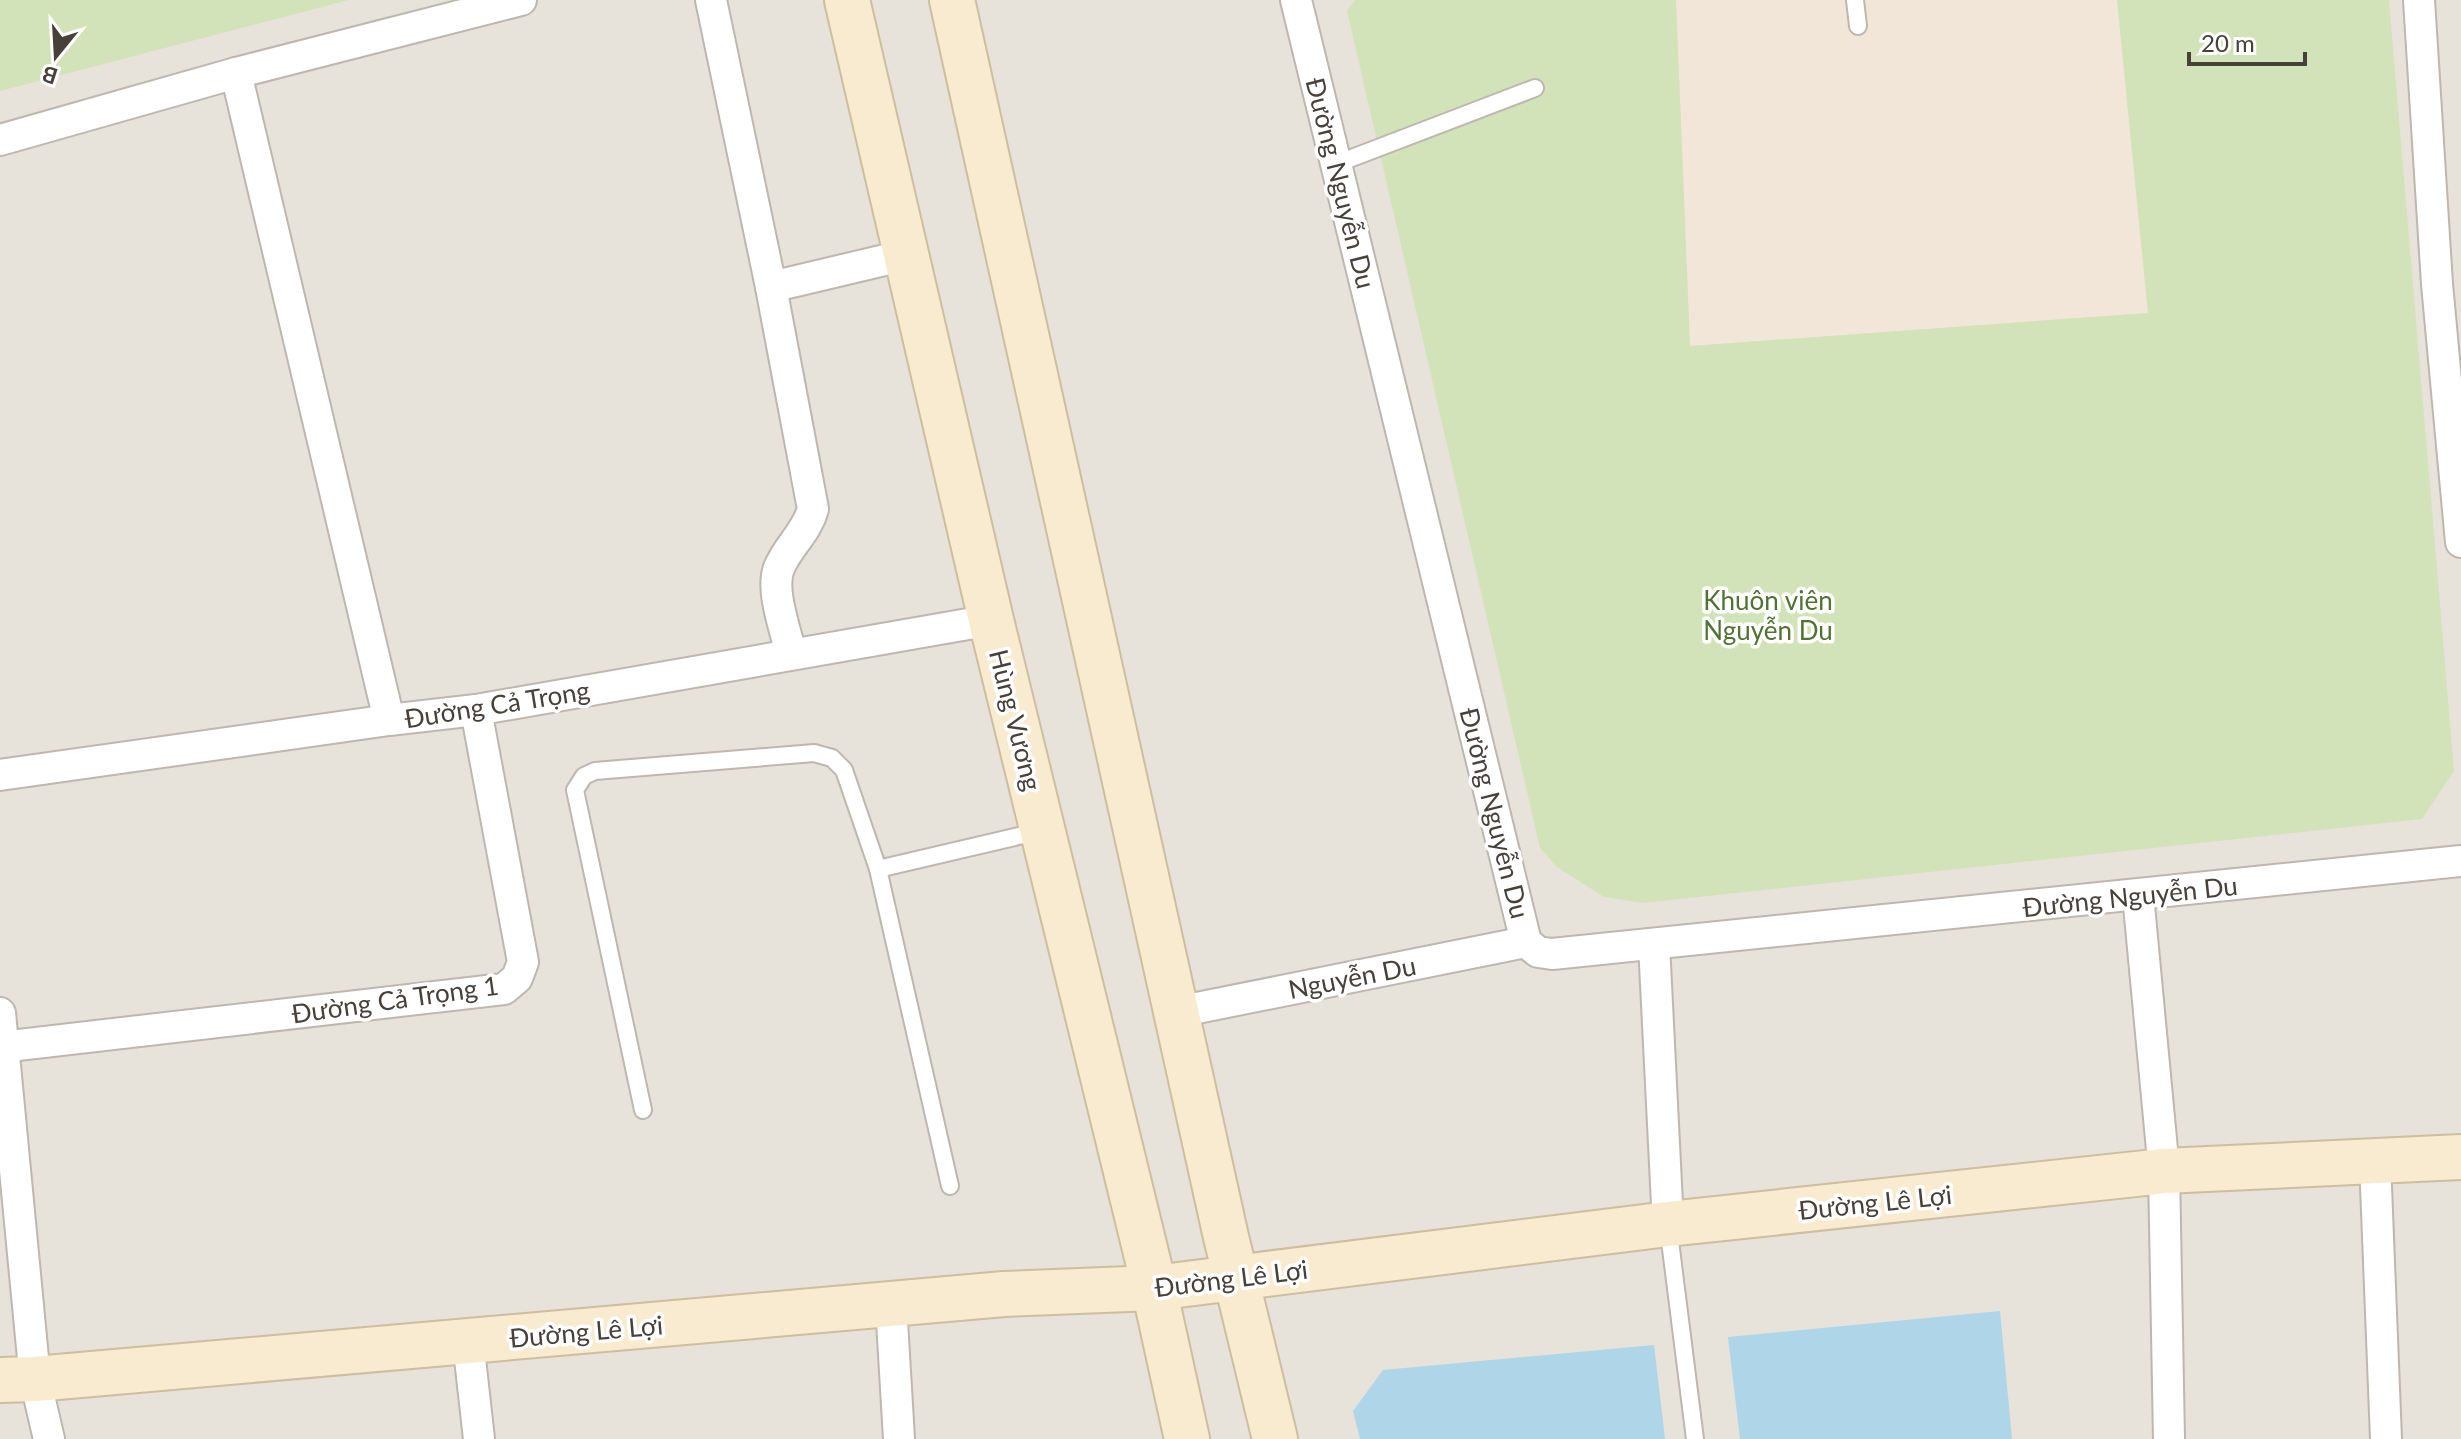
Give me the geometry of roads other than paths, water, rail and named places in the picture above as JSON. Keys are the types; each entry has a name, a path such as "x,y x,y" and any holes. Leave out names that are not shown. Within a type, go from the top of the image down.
{"main road":[{"name":"Hùng Vương","path":"847,0 991,620 1154,1288 1187,1439"},
{"path":"952,0 1236,1278 1275,1439"},
{"name":"Đường Lê Lợi","path":"18,1380 1004,1294 1154,1288 1668,1224 2164,1171 2461,1157"}],"street":[{"path":"0,140 236,73 521,0"},
{"path":"711,0 771,287 813,509 809,525 779,567 775,583 791,654"},
{"name":"Đường Nguyễn Du","path":"1296,0 1526,942 1538,952 1552,954 1654,944 2461,861"},
{"path":"2419,0 2437,284 2461,542"},
{"path":"236,73 389,720"},
{"path":"771,287 906,255"},
{"name":"Đường Cả Trọng","path":"0,775 476,710 991,620"},
{"name":"Đường Cả Trọng 1","path":"2,1047 504,989 517,978 523,962 476,710"},
{"path":"2138,895 2164,1171 2169,1439"},
{"name":"Nguyễn Du","path":"1177,1012 1526,942"},
{"path":"1654,944 1668,1224"},
{"path":"0,1013 18,1380 49,1439"},
{"path":"2375,1161 2386,1439"},
{"path":"891,1304 899,1439"},
{"path":"468,1341 479,1439"}],"lane":[{"path":"1855,0 1858,26"},
{"path":"1336,164 1535,88"},
{"path":"643,1110 575,790 584,776 595,771 814,753 832,758 844,770 878,869 950,1186"},
{"path":"878,869 1043,831"},
{"path":"1668,1224 1695,1439"}],"water":[{"path":"2000,1311 2012,1439 1740,1439 1728,1337"},
{"path":"1654,1345 1665,1439 1360,1439 1353,1411 1383,1370"}],"park label":[{"name":"Khuôn viên Nguyễn Du","path":"1768,615"}]}
